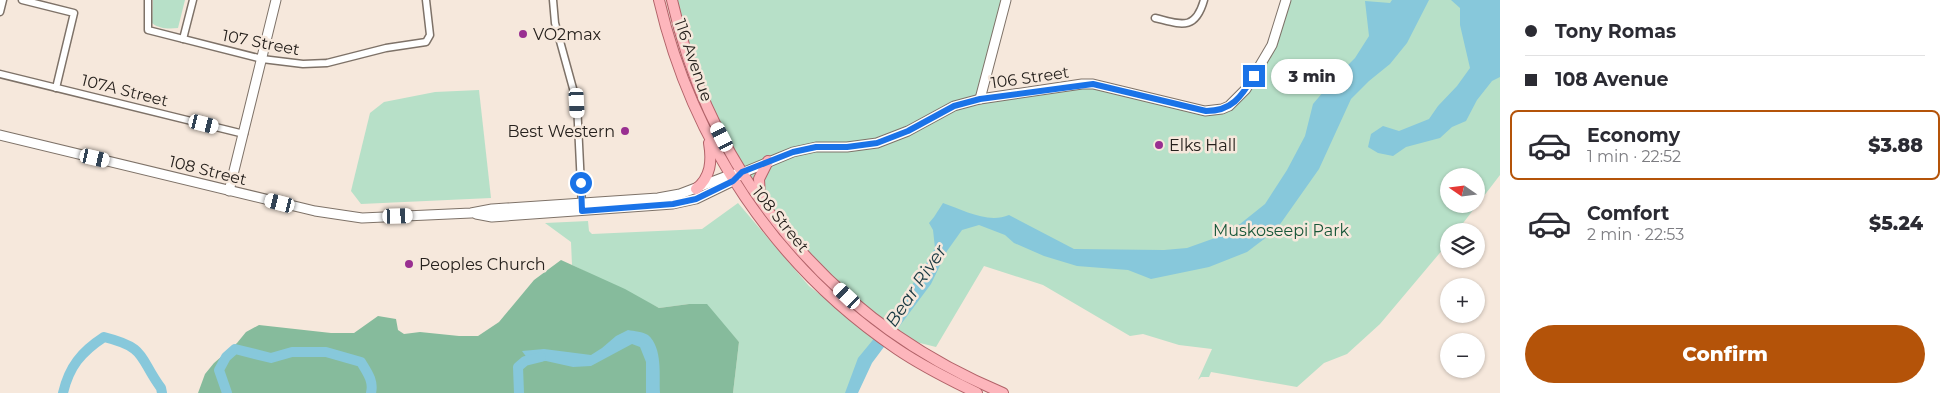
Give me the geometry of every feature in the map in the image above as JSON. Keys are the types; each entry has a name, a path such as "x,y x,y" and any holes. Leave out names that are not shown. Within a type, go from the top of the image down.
{"main road":[{"name":"116 Avenue","path":"659,0 681,76 707,135 732,178"},
{"name":"116 Avenue","path":"672,0 682,40 696,79 719,131 742,172"},
{"path":"696,189 702,184 710,166 711,157 707,135"},
{"path":"760,202 760,178 768,161"},
{"name":"108 Street","path":"742,172 760,202 806,257 847,296 897,349 977,393"},
{"name":"108 Street","path":"732,178 763,223 800,266 836,300 872,324 963,374 1003,393"}],"street":[{"path":"0,12 3,0"},
{"path":"22,0 74,13 56,88"},
{"name":"107 Street","path":"148,0 148,30 262,59 302,64 328,63 386,48 426,42 430,35 426,0"},
{"path":"184,39 193,0"},
{"path":"229,190 276,0"},
{"path":"553,0 555,23 577,103 582,207"},
{"path":"980,99 1006,0"},
{"path":"1155,18 1184,25 1193,21 1201,11 1204,0"},
{"name":"106 Street","path":"742,172 793,152 816,147 847,147 877,143 908,131 954,106 980,99 1093,84 1206,111 1214,111 1229,106 1246,89 1272,45 1286,0"},
{"name":"107A Street","path":"0,74 244,134"},
{"name":"108 Street","path":"0,135 314,211 348,217 471,213 492,209 673,204 696,199 732,178"},
{"path":"732,178 742,172"},
{"name":"108 Street","path":"582,207 658,198 732,178"}],"green space":[{"path":"153,0 185,0 178,28 164,28 152,23"},
{"name":"Muskoseepi Park","path":"672,0 1002,0 975,106 1062,82 1079,81 1199,110 1229,104 1242,90 1276,39 1287,0 1500,0 1500,175 1485,195 1485,168 1440,168 1440,213 1471,213 1463,223 1440,223 1440,253 1380,324 1347,354 1324,363 1297,387 1211,372 1209,377 1201,377 1198,380 1212,349 1179,345 1143,334 1130,336 1043,285 984,266 936,347 916,342 875,314 819,266 733,157 722,137"},
{"path":"479,90 491,198 361,204 351,191 370,113 384,102 435,92"},
{"path":"738,203 809,286 880,341 854,393 733,393 739,342 728,330 689,304 659,308 572,265 571,242 545,223 588,221 589,231 592,234 702,229"},
{"path":"561,260 625,289 659,308 707,304 739,342 733,393 198,393 205,374 214,363 237,343 246,332 259,325 331,333 354,333 378,316 396,319 398,330 404,334 420,332 478,336 499,322 534,280"}],"water":[{"path":"1392,0 1429,0 1407,43 1390,64 1351,99 1319,169 1276,230 1247,252 1209,267 1151,279 1128,270 1077,266 1044,256 1014,243 1005,235 979,225 962,230 947,251 931,284 872,363 858,393 845,393 858,358 922,271 935,248 933,230 929,223 943,203 984,217 993,218 1009,215 1074,249 1164,250 1187,248 1215,238 1240,224 1265,204 1287,170 1305,136 1313,104 1355,58 1369,36 1365,1 1390,3"},
{"path":"1451,0 1500,0 1500,77 1492,81 1477,100 1466,121 1452,127 1440,138 1406,147 1393,156 1378,153 1368,147 1371,134 1383,126 1399,131 1429,119 1470,68 1460,25 1460,8"},
{"path":"628,330 646,334 653,341 659,362 660,393 646,393 646,362 640,347 632,344 591,366 573,367 546,361 530,362 522,351 544,349 591,355 616,336"}],"waterway":[{"name":"Bear River","path":"63,393 69,375 77,361 89,348 104,337 128,345 135,350 161,388 162,393"},
{"name":"Bear River","path":"227,393 219,370 226,357 235,349 271,358 292,352 326,352 361,362 371,381 371,393"},
{"name":"Bear River","path":"519,393 518,367 525,361 541,357"}],"place":[{"name":"VO2max","path":"523,34"},
{"name":"Best Western","path":"625,131"},
{"name":"Elks Hall","path":"1159,145"},
{"name":"Peoples Church","path":"409,264"}],"route":[{"path":"581,183 582,211 673,204 696,199 733,181 742,172 793,152 816,147 847,147 877,143 908,131 954,106 980,99 1093,84 1206,111 1214,111 1234,103 1254,76"}]}
